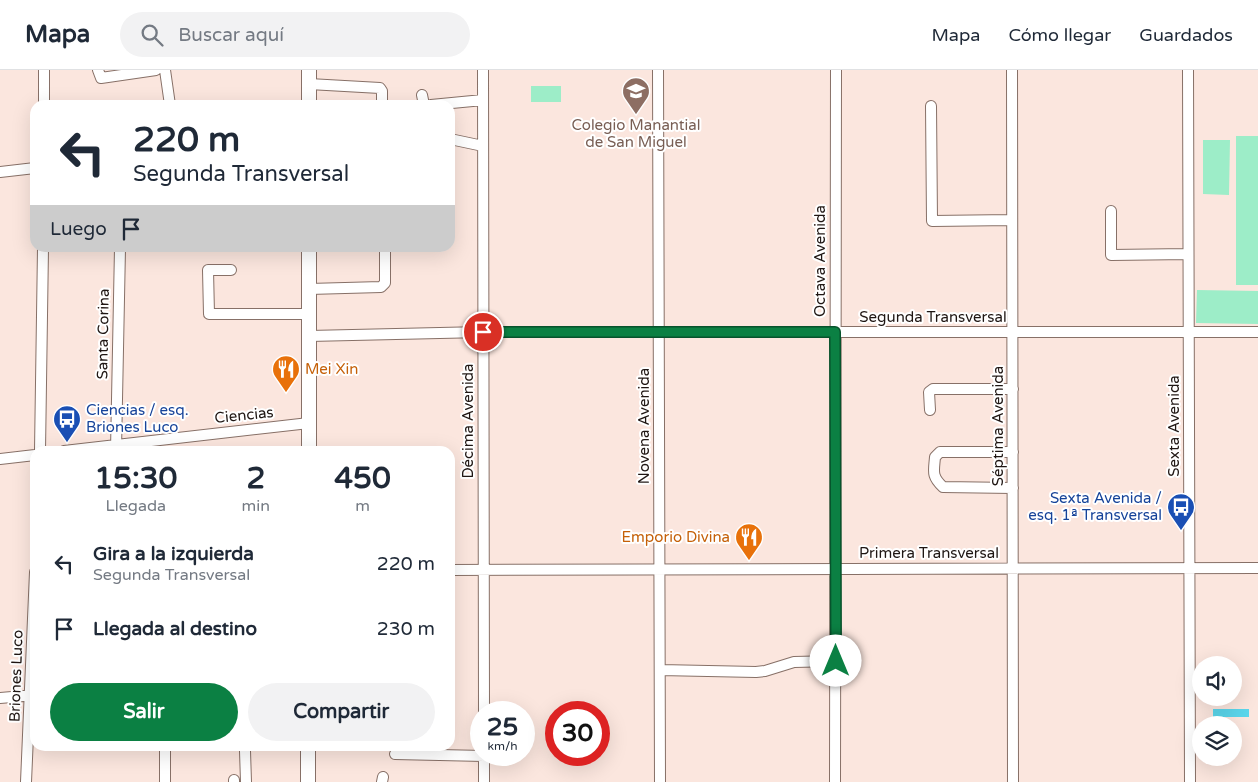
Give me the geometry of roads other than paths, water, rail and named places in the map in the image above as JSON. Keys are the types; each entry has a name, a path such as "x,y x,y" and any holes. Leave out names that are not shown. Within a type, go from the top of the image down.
{"main road":[{"path":"309,77 309,100"},
{"path":"308,446 309,252"},
{"path":"308,751 308,782"}],"street":[{"path":"44,70 44,100"},
{"path":"98,70 101,78 156,70"},
{"path":"165,70 169,100"},
{"name":"Décima Avenida","path":"483,70 484,701"},
{"name":"Novena Avenida","path":"658,70 660,782"},
{"name":"Octava Avenida","path":"835,782 837,568 835,332 836,70"},
{"name":"Séptima Avenida","path":"1012,70 1013,782"},
{"name":"Sexta Avenida","path":"1188,70 1190,782"},
{"path":"309,77 380,88 382,100"},
{"path":"455,103 483,100"},
{"path":"931,106 932,221 1012,220"},
{"path":"455,140 483,146"},
{"path":"0,172 30,169"},
{"path":"1111,211 1111,255 1188,254"},
{"path":"40,446 43,252"},
{"name":"Santa Corina","path":"116,446 120,252"},
{"path":"309,289 383,286 385,283 385,252"},
{"path":"232,270 208,270 209,314 309,314"},
{"name":"Segunda Transversal","path":"309,336 483,332 1258,332"},
{"path":"930,410 929,392 933,389 1013,389"},
{"name":"Ciencias","path":"131,446 308,423"},
{"path":"1013,452 940,452 935,456 934,472 935,480 943,487 1013,488"},
{"path":"0,459 30,456"},
{"name":"Primera Transversal","path":"455,570 1258,568"},
{"path":"660,670 756,672 794,662 836,661"},
{"path":"0,698 30,695"},
{"name":"Briones Luco","path":"26,782 30,724"},
{"path":"165,751 165,782"},
{"path":"245,751 246,782"},
{"path":"395,754 470,756"},
{"path":"484,766 484,782"}],"water":[{"path":"1213,709 1249,709 1249,717 1213,716"}],"place":[{"name":"Colegio Manantial de San Miguel","path":"636,115"},
{"name":"Mei Xin","path":"286,393"},
{"name":"Ciencias / esq. Briones Luco","path":"67,443"},
{"name":"Sexta Avenida / esq. 1ª Transversal","path":"1181,531"},
{"name":"Emporio Divina","path":"749,561"}]}
